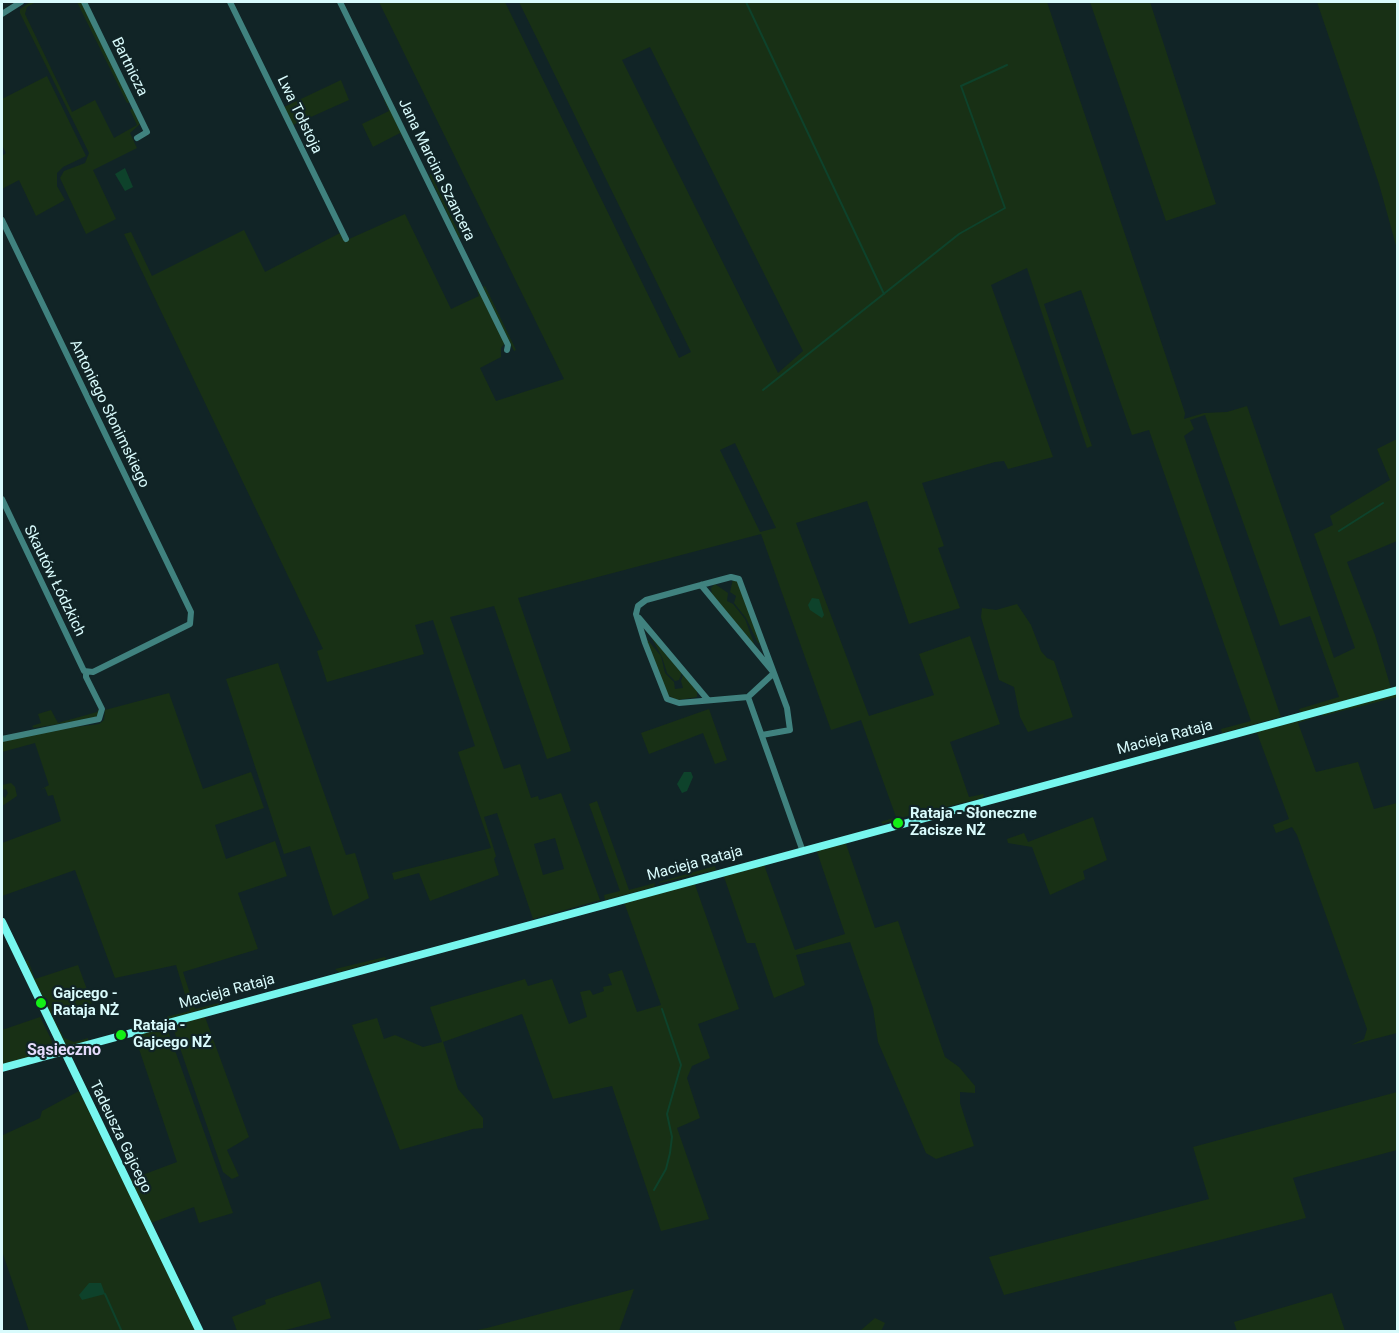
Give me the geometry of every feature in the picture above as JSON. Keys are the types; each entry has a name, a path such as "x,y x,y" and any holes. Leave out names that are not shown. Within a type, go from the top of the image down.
{"street":[{"path":"2,14 21,2"},
{"name":"Bartnicza","path":"84,2 147,132 137,138"},
{"name":"Lwa Tołstoja","path":"230,2 346,239"},
{"name":"Jana Marcina Szancera","path":"340,2 508,345 507,350"},
{"name":"Antoniego Słonimskiego","path":"2,220 191,612 192,620 186,627 93,672 86,672"},
{"name":"Skautów Łódzkich","path":"2,499 101,706 101,717 95,721 40,729 2,739"},
{"path":"762,735 790,730 787,708 741,581 731,577 644,601 638,606 636,614 666,697 677,703 748,696 774,673"},
{"path":"701,585 774,673"},
{"path":"636,614 708,700"},
{"name":"Macieja Rataja","path":"2,1068 802,849 1398,690"},
{"path":"748,696 802,849"},
{"name":"Tadeusza Gajcego","path":"2,922 200,1332"}],"shaded area":[{"path":"30,2 36,2 27,7 25,14 72,112 95,100 114,138 137,125 130,110 133,108 140,124 130,133 137,148 93,170 116,219 86,234 60,178 64,171 85,163 89,153 20,13 20,9"},
{"path":"77,2 81,2 88,14 130,102 127,103"},
{"path":"379,2 505,2 679,358 691,352 519,2 1047,2 1185,413 1184,419 1204,413 1227,412 1247,406 1334,658 1355,648 1314,534 1333,525 1330,516 1390,480 1377,449 1397,439 1397,541 1347,562 1375,635 1391,688 1302,713 1299,709 1339,697 1310,616 1280,626 1205,415 1190,420 1194,429 1184,436 1281,717 1222,733 1221,729 1251,721 1149,430 1132,435 1081,290 1044,304 1092,446 1087,448 1027,268 991,285 1053,457 1008,469 1004,461 995,462 922,483 944,546 938,548 960,608 909,624 867,501 796,523 869,716 934,695 919,654 970,636 1000,724 950,742 969,797 984,794 983,798 883,824 881,822 896,817 861,720 831,730 761,534 518,598 571,751 547,759 494,606 450,617 504,769 520,764 531,798 538,796 539,800 561,793 600,900 533,919 497,813 484,817 496,856 494,859 499,875 430,901 419,873 394,880 392,873 491,848 458,752 475,746 433,620 415,625 424,654 327,682 317,651 323,649 124,234 131,232 152,276 244,230 265,272 340,233 342,238 349,239 405,214 451,309 479,296 477,290 479,290 505,343 501,348 501,357 480,368 496,401 564,379","holes":["650,47 803,351 778,373 622,60","735,443 776,528 760,532 720,450","555,838 564,869 543,875 534,844"]},
{"path":"1090,2 1150,2 1216,204 1166,221"},
{"path":"1317,2 1397,2 1397,249 1379,184"},
{"path":"47,76 86,156 63,167 57,173 57,186 65,200 36,216 19,180 2,189 2,156 6,153 2,145 2,99"},
{"path":"341,80 349,100 293,125 284,107"},
{"path":"384,100 407,146 400,133 373,147 362,124 389,111"},
{"path":"125,168 133,187 125,191 115,174"},
{"path":"431,174 461,237 459,238 429,175"},
{"path":"485,286 516,350 514,351 483,287"},
{"path":"733,579 737,581 761,642 758,643 746,618 734,603 736,596 730,592"},
{"path":"715,584 728,593 727,601 733,604 745,619 755,646 712,594 711,588"},
{"path":"812,598 819,599 824,615 822,618 810,610 808,605"},
{"path":"1017,604 1031,625 1041,651 1047,658 1054,661 1073,717 1028,732 1020,717 1014,687 999,680 981,617 982,608 996,610"},
{"path":"651,637 682,673 679,680 675,681 667,673 662,657"},
{"path":"646,638 661,656 665,673 674,682 675,689 683,688 681,681 683,674 697,691 697,697 678,700 667,695"},
{"path":"278,663 346,855 355,853 369,898 333,916 310,846 284,854 226,679"},
{"path":"169,693 203,789 251,772 264,808 215,825 226,859 275,841 287,876 238,893 258,949 183,972 195,1009 219,1003 218,1005 168,1019 166,1017 190,1011 176,965 115,978 75,870 2,896 2,843 61,821 53,795 48,796 45,788 40,790 49,785 35,743 2,752 2,741 38,732 99,724 104,720 105,710"},
{"path":"1396,693 1397,697 1322,716 1324,713"},
{"path":"100,707 98,716 89,719 34,728 32,726 41,723 38,714 51,710 58,723 97,712"},
{"path":"709,709 727,760 715,764 703,733 649,754 641,733"},
{"path":"1318,716 1298,723 1316,772 1358,762 1374,809 1397,803 1397,1033 1351,1045 1364,1039 1367,1029 1297,835 1292,827 1276,833 1273,825 1289,819 1257,733 1243,735"},
{"path":"684,772 691,772 693,777 687,791 682,793 677,784"},
{"path":"11,783 15,787 17,796 2,806 2,795 5,798 8,793 6,789 2,790 2,785"},
{"path":"597,801 629,890 655,883 654,887 605,900 604,895 620,891 589,804"},
{"path":"1093,817 1107,860 1083,871 1085,879 1050,895 1032,847 1008,843 1007,839 1024,833 1028,842"},
{"path":"845,841 875,928 898,921 945,1057 959,1067 975,1086 975,1093 960,1092 960,1103 974,1146 936,1159 926,1153 878,1042 873,1008 850,942 796,955 805,985 774,998 755,943 747,943 723,874 763,862 795,950 845,934 816,849"},
{"path":"715,866 716,870 659,882"},
{"path":"694,882 739,1009 698,1024 710,1058 692,1066 687,1078 700,1118 677,1128 709,1219 661,1231 612,1086 553,1099 522,1014 443,1042 458,1089 483,1118 483,1128 400,1150 352,1025 377,1018 384,1039 395,1035 423,1047 442,1042 430,1007 525,979 528,986 552,979 569,1024 587,1017 580,992 590,990 593,995 604,991 603,987 612,985 608,974 622,970 637,1012 661,1005 624,902"},
{"path":"385,957 386,959 339,972 335,969"},
{"path":"28,960 35,979 78,965 92,1003 53,1017 64,1038 74,1042 88,1038 88,1042 70,1047 64,1045 25,961"},
{"path":"40,1017 52,1041 51,1051 2,1066 2,1030"},
{"path":"205,1017 249,1137 227,1150 239,1176 232,1179 223,1172 172,1025"},
{"path":"166,1025 233,1213 199,1223 194,1207 151,1223 129,1180 177,1162 134,1034"},
{"path":"79,1091 197,1331 29,1331 2,1251 2,1133 3,1135 40,1118 42,1111"},
{"path":"1397,1092 1397,1150 1293,1178 1306,1218 1004,1295 989,1257 1209,1199 1193,1147"},
{"path":"320,1281 331,1318 282,1331 237,1331 232,1317 266,1304 265,1300"},
{"path":"89,1283 101,1283 105,1294 82,1300 79,1295"},
{"path":"634,1289 619,1331 473,1331 487,1328"},
{"path":"1332,1293 1345,1331 1237,1331 1234,1322"},
{"path":"875,1318 885,1323 881,1331 860,1331"}],"waterway":[{"path":"746,2 884,294"},
{"path":"763,390 959,234 1005,208 961,86 1007,65"},
{"path":"1339,531 1383,503"},
{"path":"654,1190 666,1169 670,1153 672,1137 667,1114 681,1065 662,1009"},
{"path":"105,1294 122,1332"}],"place":[{"name":"Rataja - Słoneczne Zacisze NŻ","path":"898,823"},
{"name":"Gajcego - Rataja NŻ","path":"41,1003"},
{"name":"Rataja - Gajcego NŻ","path":"121,1035"}],"district":[{"name":"Sąsieczno","path":"64,1051"}]}
